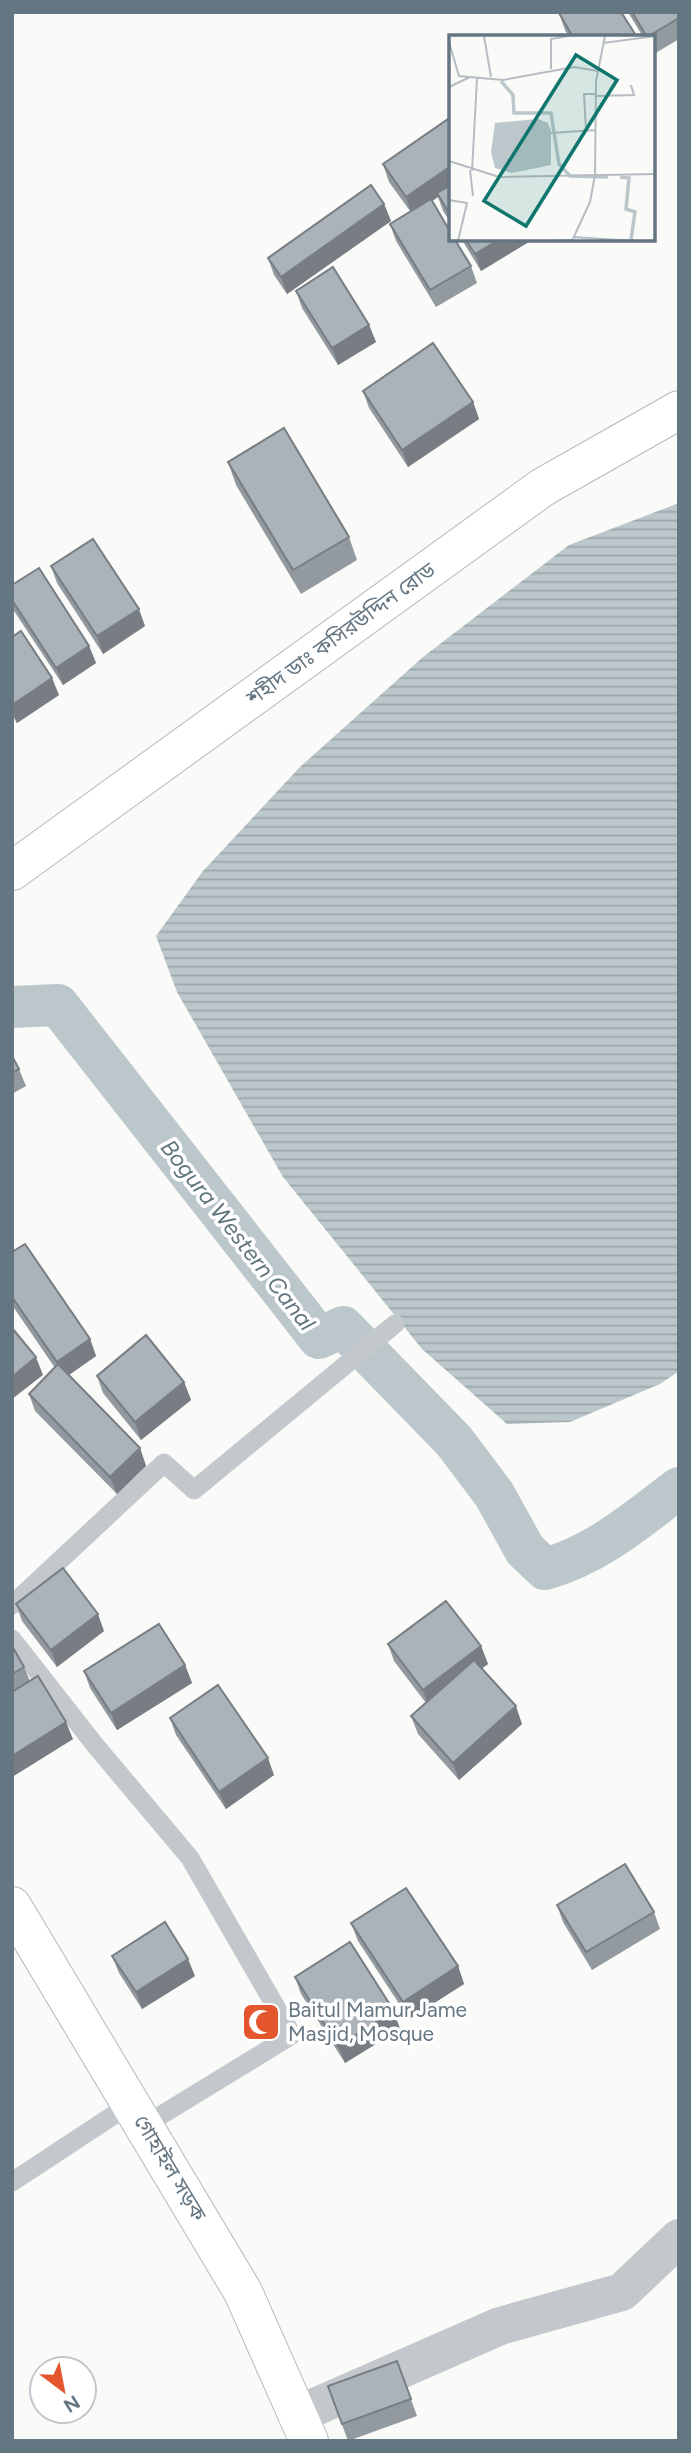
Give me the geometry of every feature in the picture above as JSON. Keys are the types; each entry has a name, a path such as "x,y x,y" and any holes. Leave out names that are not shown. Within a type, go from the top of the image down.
{"street":[{"name":"শহীদ ডাঃ কসিরউদ্দিন রোড","path":"12,871 543,487 679,410"},
{"name":"গোহাইল সড়ক","path":"12,1906 243,2292 303,2428"},
{"path":"303,2428 500,2326 622,2292 679,2238"}],"lane":[{"path":"12,1605 164,1463 194,1490 395,1324"},
{"path":"12,1639 95,1745 190,1858 292,2035 12,2182"}],"shaded area":[{"path":"679,503 679,1371 660,1384 570,1422 507,1424 422,1349 283,1177 177,992 156,936 203,871 300,767 423,657 569,545"}],"building":[{"path":"621,12 636,35 572,35 559,13"},
{"path":"632,12 679,12 679,18 646,35"},
{"path":"449,118 449,167 406,197 383,164"},
{"path":"371,185 384,204 281,277 268,258"},
{"path":"449,186 449,213 437,193"},
{"path":"431,199 449,230 449,242 456,242 471,266 430,290 390,224"},
{"path":"467,242 495,242 475,254"},
{"path":"333,267 369,325 332,348 296,291"},
{"path":"433,343 473,402 402,450 363,391"},
{"path":"284,428 349,537 293,570 228,462"},
{"path":"93,539 139,609 97,636 51,566"},
{"path":"39,568 89,646 56,668 12,600 12,585"},
{"path":"21,631 52,678 12,705 12,637"},
{"path":"12,1056 19,1069 12,1073"},
{"path":"25,1244 90,1339 57,1362 12,1297 12,1252"},
{"path":"12,1328 36,1357 12,1377"},
{"path":"146,1335 184,1382 135,1422 97,1376"},
{"path":"58,1364 140,1448 110,1477 29,1394"},
{"path":"63,1568 98,1614 51,1650 16,1604"},
{"path":"446,1601 481,1646 423,1690 388,1644"},
{"path":"159,1624 185,1665 111,1713 84,1671"},
{"path":"12,1646 24,1667 12,1674"},
{"path":"474,1660 516,1706 453,1763 411,1716"},
{"path":"38,1676 66,1722 12,1756 12,1692"},
{"path":"218,1685 268,1758 219,1792 170,1718"},
{"path":"625,1864 654,1912 586,1952 557,1905"},
{"path":"406,1888 458,1966 403,2002 351,1923"},
{"path":"165,1922 188,1959 136,1992 112,1956"},
{"path":"350,1942 394,2011 338,2046 295,1977"},
{"path":"397,2361 411,2399 342,2424 328,2386"}],"waterway":[{"name":"Bogura Western Canal","path":"12,1007 58,1005 319,1338 343,1327 454,1441 494,1494 525,1550 545,1569 599,1546 679,1488"}],"place":[{"name":"Baitul Mamur Jame Masjid, Mosque","path":"261,2022"}]}
